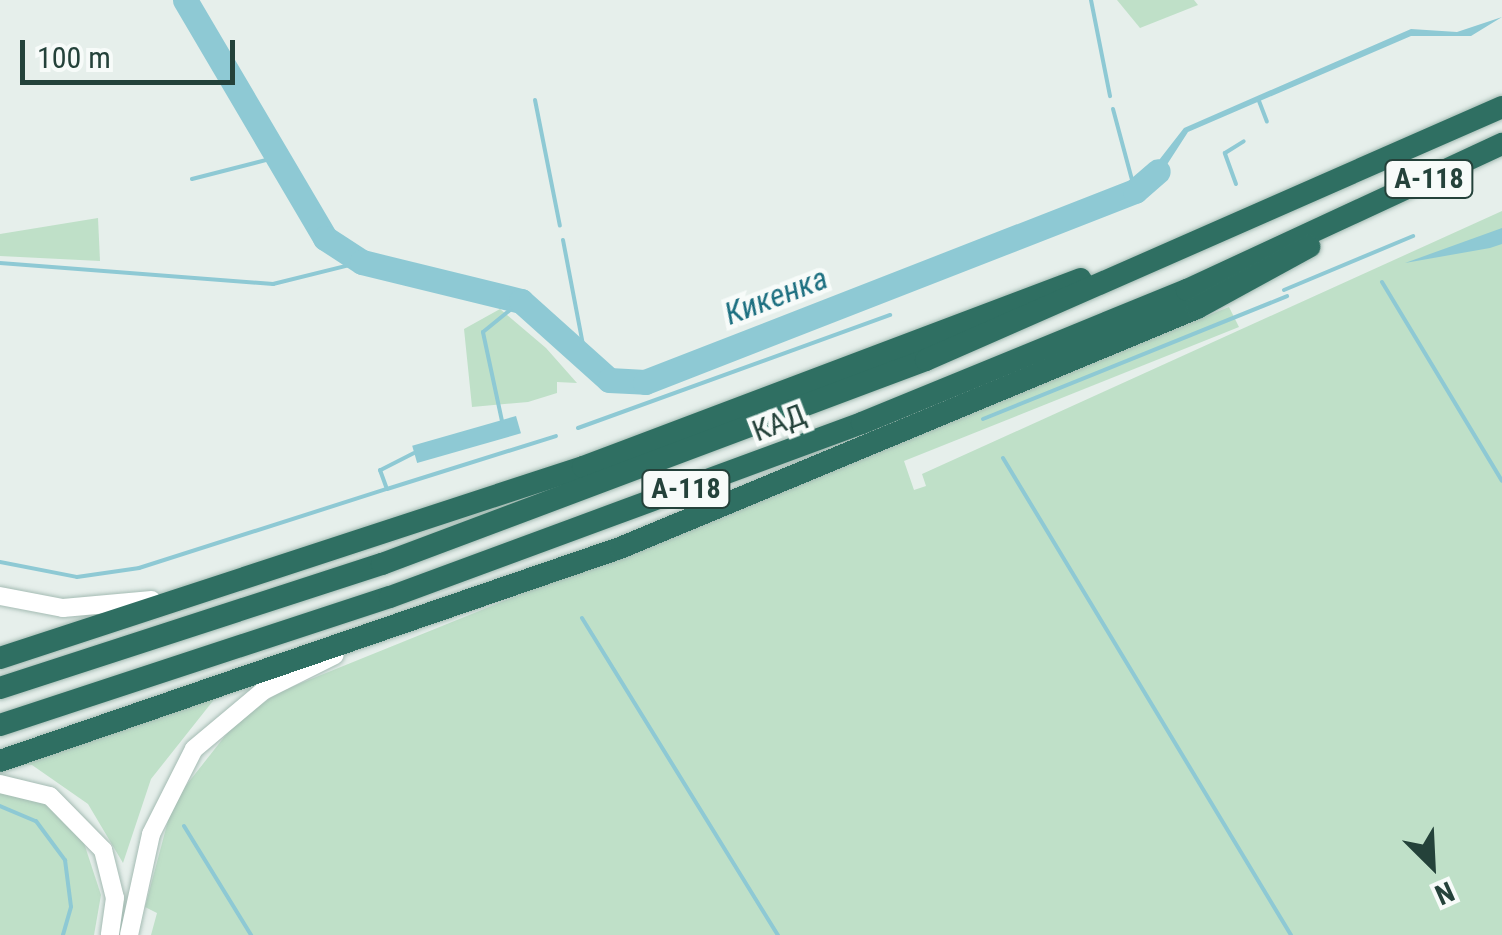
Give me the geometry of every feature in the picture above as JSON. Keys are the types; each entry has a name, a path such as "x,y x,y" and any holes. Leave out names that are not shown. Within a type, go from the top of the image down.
{"highway":[{"name":"КАД","path":"0,688 667,458 1218,235 1502,107"},
{"name":"КАД","path":"0,725 390,597 844,430 1357,214 1502,144"},
{"path":"0,761 353,646 1018,386 1285,264 1357,214"},
{"path":"0,658 583,467 1218,235"}],"main road":[{"path":"0,596 74,608 202,592"},
{"path":"130,935 151,834 194,749 263,691 353,646"},
{"path":"0,784 50,796 103,850 116,898 110,935"}],"green space":[{"path":"181,0 190,0 275,151 262,148"},
{"path":"1117,0 1194,0 1198,5 1140,28"},
{"path":"1502,211 1502,935 151,935 157,913 145,907 173,802 236,722 279,692 1229,307 1239,327 904,461 914,490 926,486 922,474"},
{"path":"98,218 100,261 0,256 0,234"},
{"path":"500,309 546,348 577,383 557,382 557,393 528,402 472,407 464,329"},
{"path":"220,692 151,779 123,863 88,804 32,765 13,763"},
{"path":"0,789 53,805 82,837 101,895 94,935 0,935"}],"water":[{"path":"1502,17 1471,36 1411,36 1188,132 1157,180 1135,191 1184,128 1411,29 1457,32"},
{"path":"1502,228 1502,244 1405,263"},
{"path":"516,416 521,433 417,463 412,446"}],"waterway":[{"name":"Кикенка","path":"185,0 325,238 362,262 521,301 609,380 645,382 1135,191 1158,171"},
{"path":"1091,0 1110,96"},
{"path":"535,100 560,226"},
{"path":"1259,101 1267,122"},
{"path":"1113,109 1135,191"},
{"path":"1236,184 1225,153 1244,141"},
{"path":"192,179 274,158"},
{"path":"1284,290 1413,236"},
{"path":"563,240 588,371"},
{"path":"0,263 273,284 362,262"},
{"path":"1382,282 1502,481"},
{"path":"983,419 1287,296"},
{"path":"502,421 483,332 521,301"},
{"path":"578,428 890,315"},
{"path":"414,453 380,470 387,489 556,436"},
{"path":"1003,458 1291,935"},
{"path":"0,562 77,577 139,568 387,489"},
{"path":"582,618 778,935"},
{"path":"0,806 36,821 65,860 71,907 63,935"},
{"path":"184,826 251,935"}]}
